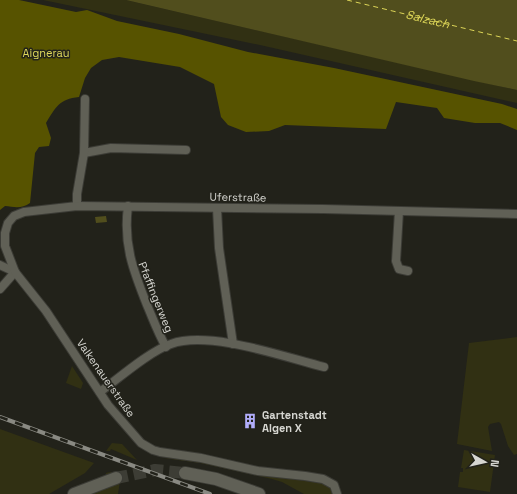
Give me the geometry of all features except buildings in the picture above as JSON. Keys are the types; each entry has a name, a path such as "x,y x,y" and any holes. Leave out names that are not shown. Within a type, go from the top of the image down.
{"main road":[{"path":"185,473 216,479 259,494"},
{"path":"74,494 116,478"}],"street":[{"path":"77,206 77,194 84,153 85,99"},
{"path":"84,153 111,148 186,150"},
{"name":"Uferstraße","path":"0,256 4,246 6,228 11,219 18,214 45,208 77,206 128,206 517,214"},
{"name":"Pfaffingerweg","path":"128,206 126,233 132,266 158,332 166,346"},
{"path":"218,208 219,248 232,344"},
{"path":"399,211 396,261 400,269 408,270"},
{"path":"4,246 15,272"},
{"path":"0,265 15,272"},
{"path":"0,289 15,272"},
{"name":"Valkenauerstraße","path":"15,272 46,312 108,405 138,440 153,450 258,471 323,480 334,485 337,494"},
{"path":"100,392 166,346 173,343 189,341 232,344 324,367"}],"shaded area":[{"path":"43,0 126,0 517,90 517,103 260,45"},
{"path":"517,337 517,454 514,455 508,446 499,422 490,424 488,427 492,451 457,444 469,343"},
{"path":"72,366 83,383 81,389 66,383"},
{"path":"0,429 94,463 85,473 49,494 0,494"},
{"path":"112,443 122,444 137,460 111,449 110,451 106,451"},
{"path":"464,450 495,455 490,492 458,487 460,472 463,472 463,468 461,468"},
{"path":"163,458 191,460 252,474 322,483 330,488 332,494 304,494 282,482 272,479 200,463"},
{"path":"110,472 115,474 120,481 118,494 91,494 118,482 110,474 106,474"}],"green space":[{"name":"Aignerau","path":"0,0 19,0 76,12 87,10 117,21 179,34 248,52 334,68 502,104 517,109 517,130 500,123 475,123 444,118 437,108 396,102 386,129 285,125 269,131 246,132 228,125 221,117 214,84 180,67 119,57 102,60 91,68 85,78 79,97 62,102 46,123 51,138 49,146 39,147 35,153 30,203 21,207 5,206 0,210"}],"water":[{"name":"Salzach","path":"126,0 517,0 517,90 474,81"},
{"path":"106,216 107,222 96,223 95,217"}],"ferry route":[{"path":"347,0 517,41"}],"tunnel":[{"path":"116,478 155,470 185,473"}],"railway":[{"path":"0,417 210,494"}],"place":[{"name":"Gartenstadt Aigen X","path":"250,421"}]}
